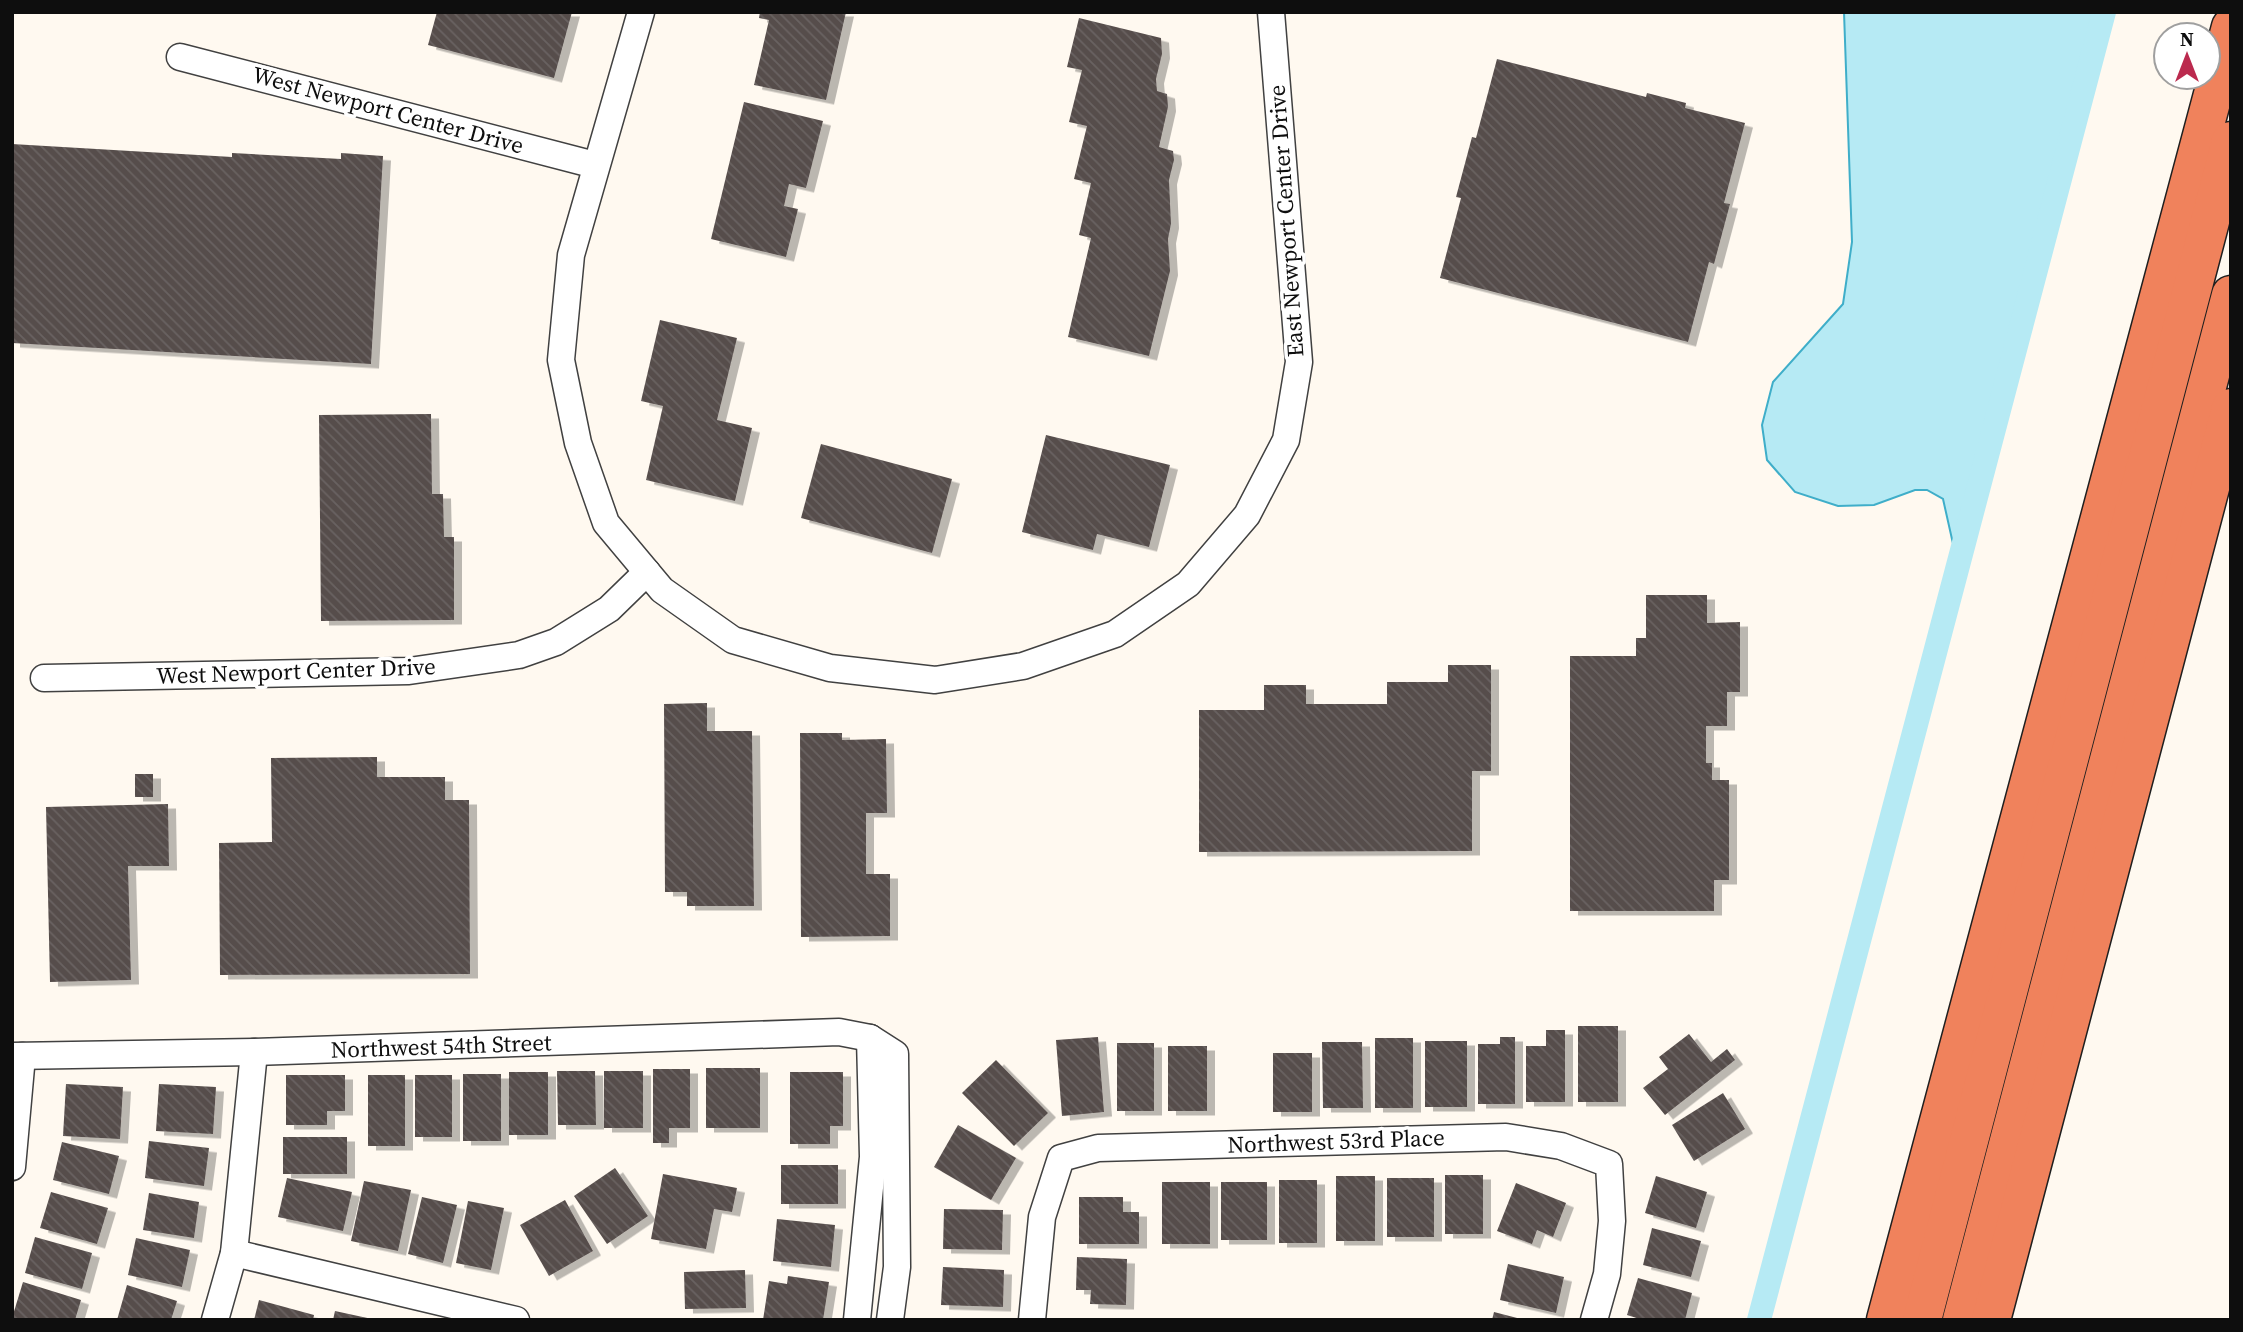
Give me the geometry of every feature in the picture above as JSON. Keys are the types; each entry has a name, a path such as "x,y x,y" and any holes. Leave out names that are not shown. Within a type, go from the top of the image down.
{"highway":[{"path":"1886,1320 2231,27"},
{"path":"1922,1320 2231,141"},
{"path":"1962,1320 2231,295"},
{"path":"1991,1320 2231,408"}],"street":[{"path":"641,12 571,255 561,360 578,443 606,523 647,572"},
{"name":"East Newport Center Drive","path":"647,572 662,590 733,640 830,668 935,680 1023,666 1115,634 1188,584 1247,515 1286,440 1299,362 1271,12"},
{"name":"West Newport Center Drive","path":"180,57 596,164"},
{"name":"West Newport Center Drive","path":"44,678 409,671 519,655 556,642 609,609 647,572"},
{"name":"Northwest 54th Street","path":"17,1056 254,1052 839,1032 870,1038"},
{"path":"857,1320 873,1157 870,1038"},
{"path":"870,1038 895,1054 897,1267 890,1320"},
{"path":"215,1320 234,1253 254,1052"},
{"path":"12,1167 17,1056"},
{"name":"Northwest 53rd Place","path":"1032,1320 1042,1217 1061,1158 1098,1148 1506,1136 1561,1146 1609,1164 1612,1221 1607,1274 1594,1320"},
{"path":"234,1253 516,1320"}],"water":[{"path":"1844,12 2104,12 1958,566 1943,499 1927,490 1915,490 1874,505 1838,506 1795,492 1767,460 1762,425 1773,382 1843,304 1852,242"}],"building":[{"path":"437,12 572,12 554,78 428,45"},
{"path":"760,12 846,12 826,100 754,85 769,20 759,18"},
{"path":"1079,18 1161,38 1162,54 1156,79 1157,91 1167,94 1168,107 1159,147 1173,151 1174,160 1169,180 1170,271 1149,356 1068,337 1091,238 1079,235 1091,183 1074,179 1087,126 1069,122 1082,70 1067,67"},
{"path":"1497,59 1646,97 1647,93 1686,103 1685,108 1745,123 1724,203 1730,204 1714,264 1709,262 1688,342 1440,278 1461,198 1456,197 1472,137 1476,138"},
{"path":"744,102 823,121 806,188 789,184 784,206 798,209 786,257 711,239"},
{"path":"12,144 232,157 232,153 341,159 341,153 383,156 371,364 12,343"},
{"path":"660,320 737,338 717,420 752,428 735,501 646,480 663,406 641,401"},
{"path":"431,414 432,494 443,494 444,537 454,537 454,620 321,621 319,415"},
{"path":"1046,435 1170,465 1149,547 1097,534 1093,550 1022,532"},
{"path":"821,444 952,479 932,553 801,518"},
{"path":"1646,595 1707,595 1707,623 1740,622 1740,692 1727,692 1727,726 1706,726 1706,763 1712,763 1712,780 1729,780 1729,880 1714,880 1714,911 1570,911 1570,656 1636,656 1636,638 1646,638"},
{"path":"1448,665 1491,665 1491,771 1472,771 1472,851 1199,852 1199,710 1264,710 1264,685 1306,685 1306,704 1387,704 1387,682 1448,682"},
{"path":"707,703 707,731 752,731 754,906 687,906 687,892 665,892 664,704"},
{"path":"800,733 842,733 842,740 886,739 887,813 866,813 866,874 890,874 890,936 801,937"},
{"path":"377,757 377,777 445,777 445,800 469,800 470,974 220,975 219,843 272,842 271,758"},
{"path":"135,774 153,774 153,797 135,797"},
{"path":"168,804 169,866 128,866 131,980 50,982 46,807"},
{"path":"1578,1026 1618,1026 1618,1102 1578,1102"},
{"path":"1546,1030 1565,1030 1565,1102 1526,1102 1526,1046 1546,1046"},
{"path":"1689,1034 1711,1062 1727,1049 1735,1060 1665,1115 1643,1088 1668,1069 1659,1057"},
{"path":"1098,1037 1104,1112 1062,1116 1056,1040"},
{"path":"1500,1037 1515,1037 1515,1104 1478,1104 1478,1044 1500,1044"},
{"path":"1375,1038 1413,1038 1413,1108 1375,1108"},
{"path":"1425,1041 1467,1041 1467,1107 1425,1107"},
{"path":"1322,1042 1362,1042 1363,1108 1323,1108"},
{"path":"1117,1043 1154,1043 1154,1111 1117,1111"},
{"path":"1168,1046 1207,1046 1207,1111 1168,1111"},
{"path":"1273,1053 1312,1053 1312,1112 1273,1112"},
{"path":"996,1060 1048,1113 1014,1146 962,1093"},
{"path":"706,1068 760,1068 760,1128 706,1128"},
{"path":"653,1069 690,1069 690,1128 669,1128 669,1143 653,1143"},
{"path":"557,1071 595,1071 596,1125 558,1125"},
{"path":"604,1071 643,1071 643,1128 604,1128"},
{"path":"509,1072 548,1072 548,1135 509,1135"},
{"path":"790,1072 843,1072 843,1126 830,1126 830,1144 790,1144"},
{"path":"463,1074 501,1074 501,1141 463,1141"},
{"path":"286,1075 345,1075 345,1111 327,1111 327,1125 286,1125"},
{"path":"368,1075 405,1075 405,1146 368,1146"},
{"path":"415,1075 452,1075 452,1137 415,1137"},
{"path":"66,1084 123,1087 120,1139 63,1136"},
{"path":"159,1084 216,1087 213,1134 156,1131"},
{"path":"1723,1093 1745,1129 1694,1161 1672,1125"},
{"path":"958,1125 1016,1158 991,1200 934,1167"},
{"path":"283,1137 347,1137 347,1174 283,1174"},
{"path":"149,1141 209,1148 204,1186 145,1178"},
{"path":"62,1142 119,1156 109,1194 53,1180"},
{"path":"781,1165 838,1165 838,1204 781,1204"},
{"path":"615,1168 648,1216 607,1244 574,1196"},
{"path":"663,1174 737,1188 732,1212 714,1209 706,1249 651,1239"},
{"path":"1445,1175 1483,1175 1483,1234 1445,1234"},
{"path":"1336,1176 1375,1176 1375,1241 1336,1241"},
{"path":"1656,1176 1707,1192 1696,1228 1645,1213"},
{"path":"287,1178 352,1192 343,1231 278,1217"},
{"path":"1387,1178 1434,1178 1434,1237 1387,1237"},
{"path":"1279,1180 1317,1180 1317,1243 1279,1243"},
{"path":"364,1181 411,1190 398,1251 351,1241"},
{"path":"1162,1182 1210,1182 1210,1244 1162,1244"},
{"path":"1221,1182 1267,1182 1267,1240 1221,1240"},
{"path":"1516,1183 1566,1203 1553,1237 1537,1230 1532,1244 1497,1231"},
{"path":"51,1192 108,1208 97,1244 40,1228"},
{"path":"149,1193 199,1202 194,1238 143,1230"},
{"path":"422,1197 457,1205 443,1263 408,1254"},
{"path":"1079,1197 1123,1197 1123,1212 1139,1212 1139,1244 1079,1244"},
{"path":"565,1200 593,1251 549,1276 520,1225"},
{"path":"468,1201 504,1208 491,1270 456,1263"},
{"path":"944,1209 1003,1210 1002,1250 943,1249"},
{"path":"777,1219 835,1225 831,1267 773,1261"},
{"path":"1652,1228 1701,1241 1691,1277 1643,1265"},
{"path":"35,1237 92,1253 82,1289 25,1273"},
{"path":"136,1238 190,1250 182,1287 128,1275"},
{"path":"1077,1257 1127,1259 1126,1305 1090,1304 1091,1290 1076,1290"},
{"path":"1508,1264 1564,1277 1556,1313 1500,1300"},
{"path":"943,1267 1004,1270 1003,1307 941,1305"},
{"path":"745,1270 746,1308 685,1309 684,1272"},
{"path":"788,1276 829,1282 823,1320 763,1320 769,1281 787,1284"},
{"path":"1638,1278 1692,1293 1685,1320 1643,1320 1627,1315"},
{"path":"23,1282 81,1300 75,1320 12,1318"},
{"path":"127,1285 177,1301 171,1320 117,1320"},
{"path":"259,1300 314,1315 313,1320 254,1320"},
{"path":"335,1311 372,1319 372,1320 333,1320"},
{"path":"1494,1312 1521,1319 1492,1320"}],"waterway":[{"path":"1759,1320 2104,12"}]}
